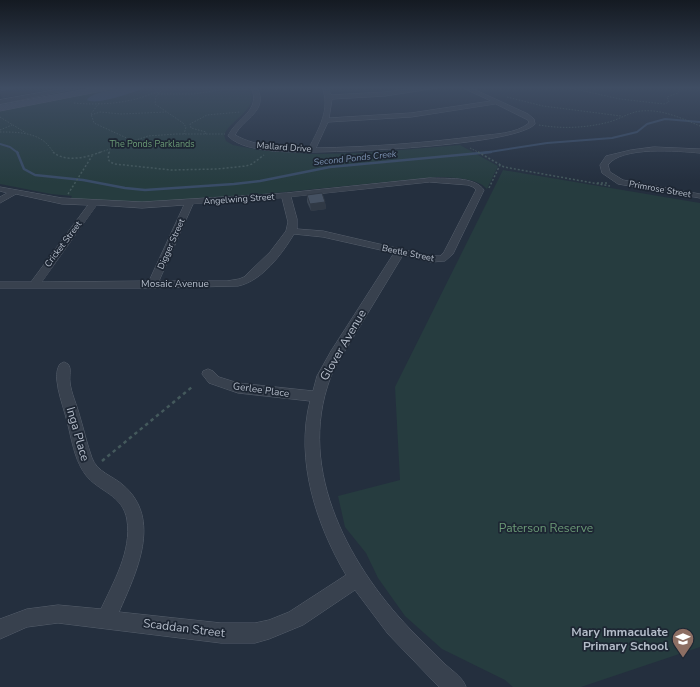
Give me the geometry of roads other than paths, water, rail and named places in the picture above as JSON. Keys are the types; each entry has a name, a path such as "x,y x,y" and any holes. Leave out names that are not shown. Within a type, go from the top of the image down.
{"street":[{"name":"Mallard Drive","path":"245,119 235,128 231,134 235,140 249,144 286,149 312,150 383,148 443,143 514,132 528,128 532,124 531,119"},
{"path":"312,150 325,120 344,119"},
{"name":"Primrose Street","path":"700,151 663,148 623,154 609,158 604,165 606,173 621,182 700,196"},
{"name":"Angelwing Street","path":"0,189 62,201 142,205 189,203 286,195 430,180 460,182 478,187"},
{"name":"Beetle Street","path":"292,231 322,234 431,259 446,258 477,197 480,190 478,187"},
{"path":"0,200 14,192"},
{"path":"286,195 292,221 292,231"},
{"name":"Cricket Street","path":"33,286 94,203"},
{"name":"Digger Street","path":"152,285 189,203"},
{"name":"Mosaic Avenue","path":"0,285 227,284 243,281 249,278 285,242 292,231"},
{"name":"Glover Avenue","path":"400,252 336,352 321,383 312,428 313,458 319,488 335,537 357,578 378,607 404,637 451,684 456,687"},
{"name":"Inga Place","path":"64,367 63,382 87,465 98,478 119,491 133,511 136,522 134,550 106,619"},
{"name":"Gerlee Place","path":"208,374 214,380 238,388 317,397"},
{"name":"Scaddan Street","path":"0,628 27,618 42,615 74,615 221,633 256,633 278,627 300,616 357,578"}],"waterway":[{"name":"Second Ponds Creek","path":"487,152 547,143 612,138 637,132 647,124 665,119"},
{"name":"Second Ponds Creek","path":"666,119 700,122"},
{"name":"Second Ponds Creek","path":"0,144 10,147 17,152"},
{"name":"Second Ponds Creek","path":"17,152 24,169 35,175 83,180 125,188 145,190 234,184 260,181 330,167 487,152"},
{"name":"Second Ponds Creek","path":"483,153 487,152"}],"place":[{"name":"Mary Immaculate Primary School","path":"683,658"}],"park label":[{"name":"The Ponds Parklands","path":"152,144"},
{"name":"Paterson Reserve","path":"546,528"}]}
